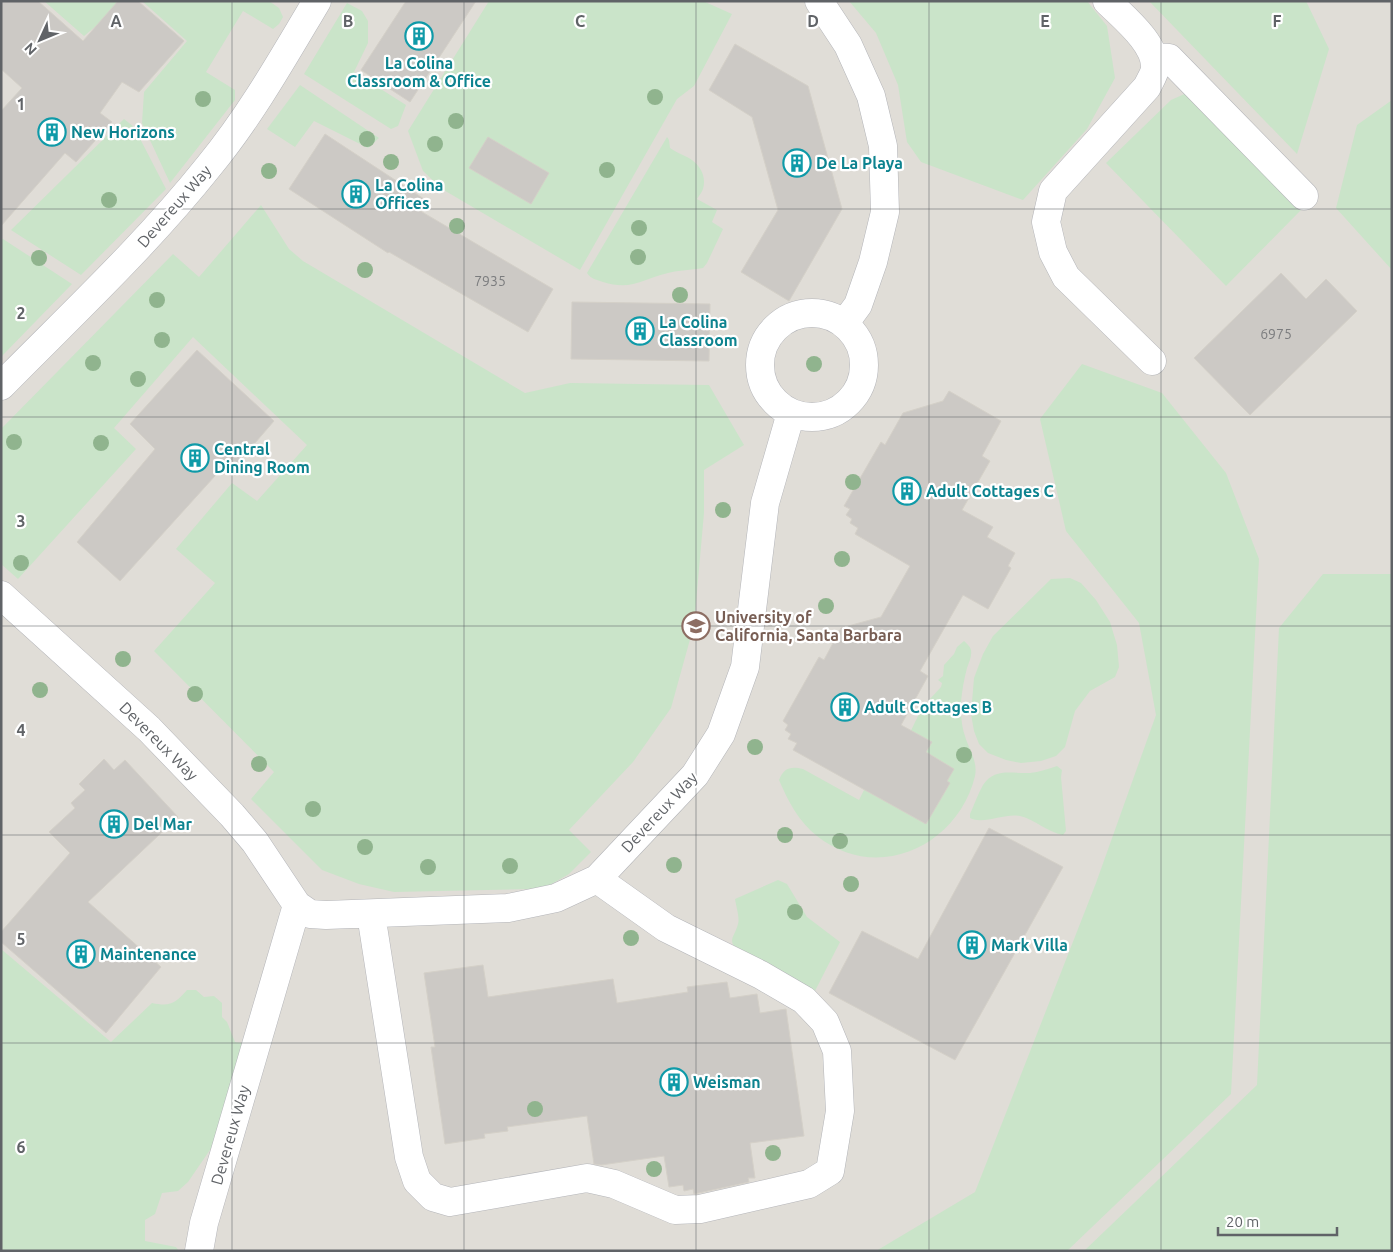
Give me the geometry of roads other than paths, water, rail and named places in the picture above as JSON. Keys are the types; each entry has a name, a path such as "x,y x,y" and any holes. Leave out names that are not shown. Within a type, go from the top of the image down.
{"street":[{"name":"Devereux Way","path":"1,386 158,226 210,165 258,100 316,1"},
{"path":"819,1 848,44 871,96 883,146 885,212 873,262 858,305 844,324"},
{"path":"1107,1 1148,42 1154,56 1155,71 1147,87 1053,192 1046,222 1054,252 1066,277 1152,361"},
{"path":"1154,56 1169,58 1304,196"},
{"path":"810,313 828,316 844,324 856,336 863,351 865,368 861,385 852,399 840,410 824,417 807,418 791,413 776,404 766,389 760,372 761,355 767,338 778,325 794,316 810,313"},
{"name":"Devereux Way","path":"1,595 149,729 255,842 297,905 310,914 326,916 508,908 556,898 597,879 695,775 721,734 744,667 765,503 791,413"},
{"path":"371,914 409,1157 417,1181 433,1197 450,1202 587,1178 614,1184 675,1210 700,1209 810,1184 830,1171 840,1111 836,1051 825,1022 804,1000 761,975 666,928 597,879"},
{"name":"Devereux Way","path":"198,1251 204,1223 297,905"}],"place":[{"name":"La Colina Classroom & Office","path":"419,36"},
{"name":"New Horizons","path":"52,132"},
{"name":"De La Playa","path":"797,163"},
{"name":"La Colina Offices","path":"356,194"},
{"name":"La Colina Classroom","path":"640,331"},
{"name":"Central Dining Room","path":"195,458"},
{"name":"Adult Cottages C","path":"907,491"},
{"name":"University of California, Santa Barbara","path":"696,626"},
{"name":"Adult Cottages B","path":"845,707"},
{"name":"Del Mar","path":"114,824"},
{"name":"Mark Villa","path":"972,945"},
{"name":"Maintenance","path":"81,954"},
{"name":"Weisman","path":"674,1082"}]}
